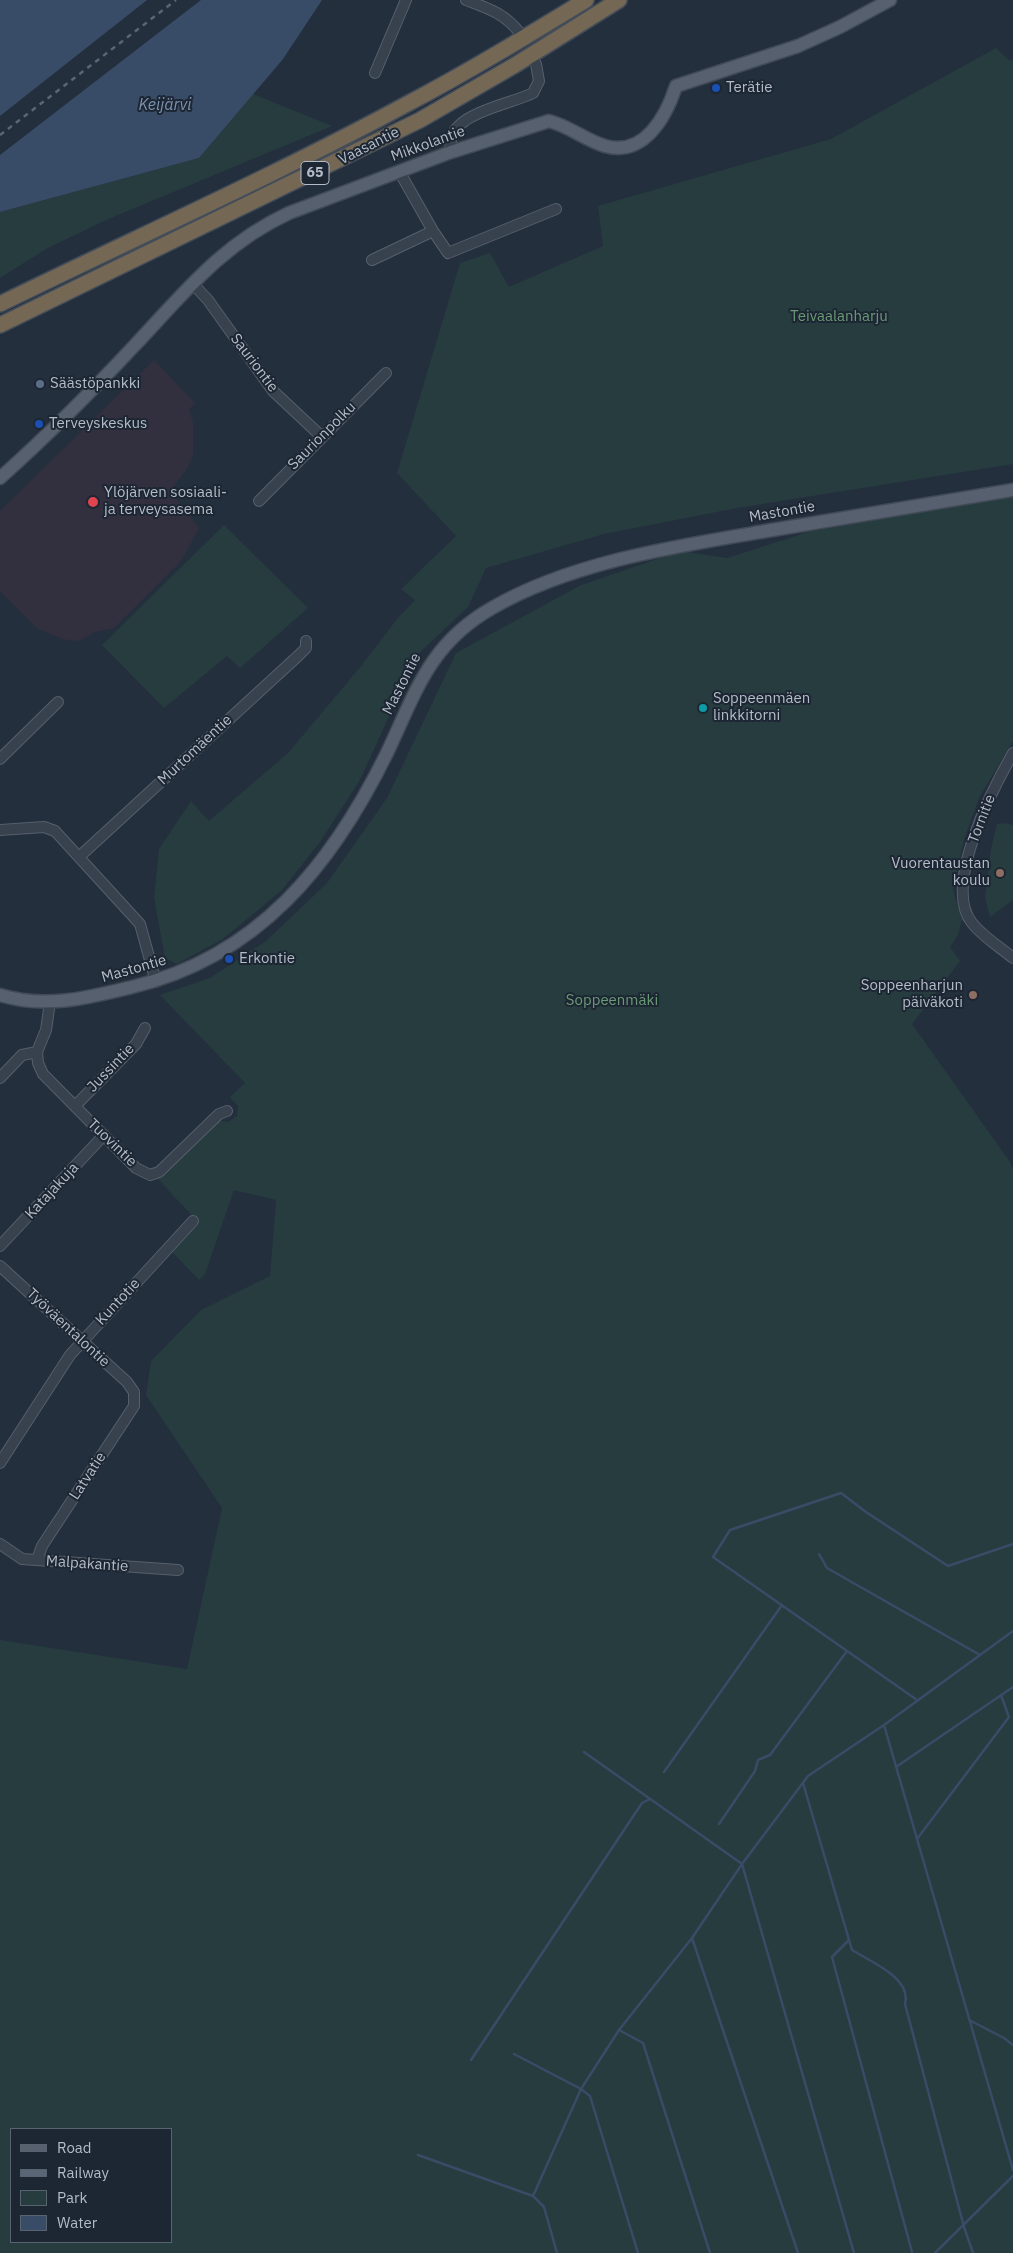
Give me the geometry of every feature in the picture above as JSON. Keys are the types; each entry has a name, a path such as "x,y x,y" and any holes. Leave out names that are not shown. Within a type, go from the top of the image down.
{"highway":[{"name":"Vaasantie","path":"0,304 313,153 381,118 499,53 586,0"},
{"name":"Vaasantie","path":"0,325 420,120 515,65 619,0"}],"main road":[{"name":"Mikkolantie","path":"0,478 98,384 231,247 262,226 289,213 451,152 549,122 559,124 605,146 618,148 630,146 640,142 654,130 670,104 676,86 744,66 798,46 840,27 890,0"},
{"name":"Mastontie","path":"0,995 20,1000 50,1002 91,997 156,982 190,969 224,950 263,922 295,893 322,861 351,819 376,776 414,694 434,658 460,629 493,607 527,591 577,573 654,551 1013,490"}],"street":[{"path":"375,73 406,0"},
{"path":"466,0 500,14 509,20 519,32"},
{"path":"451,152 449,142 451,134 464,120 533,92 539,82 536,64"},
{"path":"399,171 433,231 448,253 556,209"},
{"path":"372,260 433,231"},
{"name":"Sauriontie","path":"193,284 208,300 273,392 321,436"},
{"name":"Saurionpolku","path":"259,501 321,436 386,373"},
{"name":"Murtomäentie","path":"80,856 298,656 306,648 306,641"},
{"path":"0,759 58,702"},
{"name":"Tornitie","path":"1013,753 987,801 975,833 964,889 965,905 971,922 1013,958"},
{"path":"0,830 50,828 80,856 140,924 156,982"},
{"path":"0,1078 22,1055 37,1052 46,1030 50,1002"},
{"name":"Jussintie","path":"75,1106 136,1044 145,1028"},
{"name":"Tuovintie","path":"37,1052 38,1063 43,1074 136,1168 150,1175 159,1172 219,1114 227,1111"},
{"name":"Katajakuja","path":"0,1246 104,1135"},
{"name":"Kuntotie","path":"0,1463 70,1355 193,1221"},
{"name":"Työväentalontie","path":"0,1266 127,1382 134,1392"},
{"name":"Latvatie","path":"37,1560 42,1546 134,1406 134,1392"},
{"name":"Malpakantie","path":"0,1544 22,1559 178,1570"}],"shaded area":[{"name":"Ylöjärven sosiaali- ja terveysasema","path":"154,360 195,403 189,409 193,423 193,454 188,467 170,491 199,528 181,561 114,628 95,632 79,641 62,639 37,628 0,591 0,511"}],"green space":[{"name":"Teivaalanharju","path":"996,48 1010,61 1013,59 1013,464 737,508 604,534 486,568 468,607 417,655 360,780 320,842 282,890 223,939 177,964 165,958 154,898 159,849 191,801 209,821 289,752 361,666 397,619 415,600 401,589 456,536 397,473 460,263 490,253 509,287 603,246 598,206 831,139"},
{"path":"253,94 332,126 106,220 46,249 0,278 0,212 199,158"},
{"name":"Soppeenmäki","path":"1013,496 1013,741 979,798 964,840 953,890 962,920 958,935 950,947 960,961 912,1024 1010,1162 1013,1170 1013,2253 0,2253 0,1640 187,1669 222,1508 146,1395 151,1361 201,1310 270,1276 276,1200 234,1190 205,1274 199,1280 172,1252 199,1223 156,1177 216,1120 228,1122 237,1116 238,1106 230,1097 245,1083 160,995 210,978 266,941 327,883 387,798 456,653 581,585 681,551 727,558 808,532"},
{"path":"224,525 308,608 240,668 227,656 164,708 102,645"},
{"name":"Vuorentaustan koulu","path":"997,824 1013,825 1013,900 990,917 985,897 991,849"}],"water":[{"path":"0,0 147,0 0,116"},
{"name":"Keijärvi","path":"201,0 322,0 283,59 199,158 0,212 0,155"}],"waterway":[{"path":"917,1700 713,1557 730,1530 841,1493 866,1512 948,1566 1013,1544"},
{"path":"819,1554 827,1568 980,1655"},
{"path":"664,1772 782,1605"},
{"path":"533,2196 581,2089 619,2030 692,1938 742,1864 808,1776 884,1725 1013,1631"},
{"path":"719,1824 755,1771 758,1760 770,1755 847,1651"},
{"path":"896,1767 1013,1687"},
{"path":"917,1839 1009,1717 1001,1695"},
{"path":"884,1725 1013,2170"},
{"path":"584,1752 742,1864 854,2253"},
{"path":"803,1783 852,1950 888,1972 902,1986 906,1995 905,2004 964,2227 973,2253"},
{"path":"471,2060 642,1803 650,1799"},
{"path":"692,1938 798,2253"},
{"path":"849,1940 832,1957 912,2252"},
{"path":"971,2021 1004,2038 1013,2045"},
{"path":"619,2030 643,2043 710,2253"},
{"path":"514,2054 581,2089 590,2096 638,2253"},
{"path":"418,2155 533,2196 544,2207 557,2253"},
{"path":"935,2253 1013,2176"}],"railway":[{"path":"0,135 176,0"}],"place":[{"name":"Terätie","path":"716,88"},
{"name":"Säästöpankki","path":"40,384"},
{"name":"Terveyskeskus","path":"39,424"},
{"name":"Ylöjärven sosiaali- ja terveysasema","path":"93,502"},
{"name":"Soppeenmäen linkkitorni","path":"703,708"},
{"name":"Vuorentaustan koulu","path":"1000,873"},
{"name":"Erkontie","path":"229,959"},
{"name":"Soppeenharjun päiväkoti","path":"973,995"}]}
